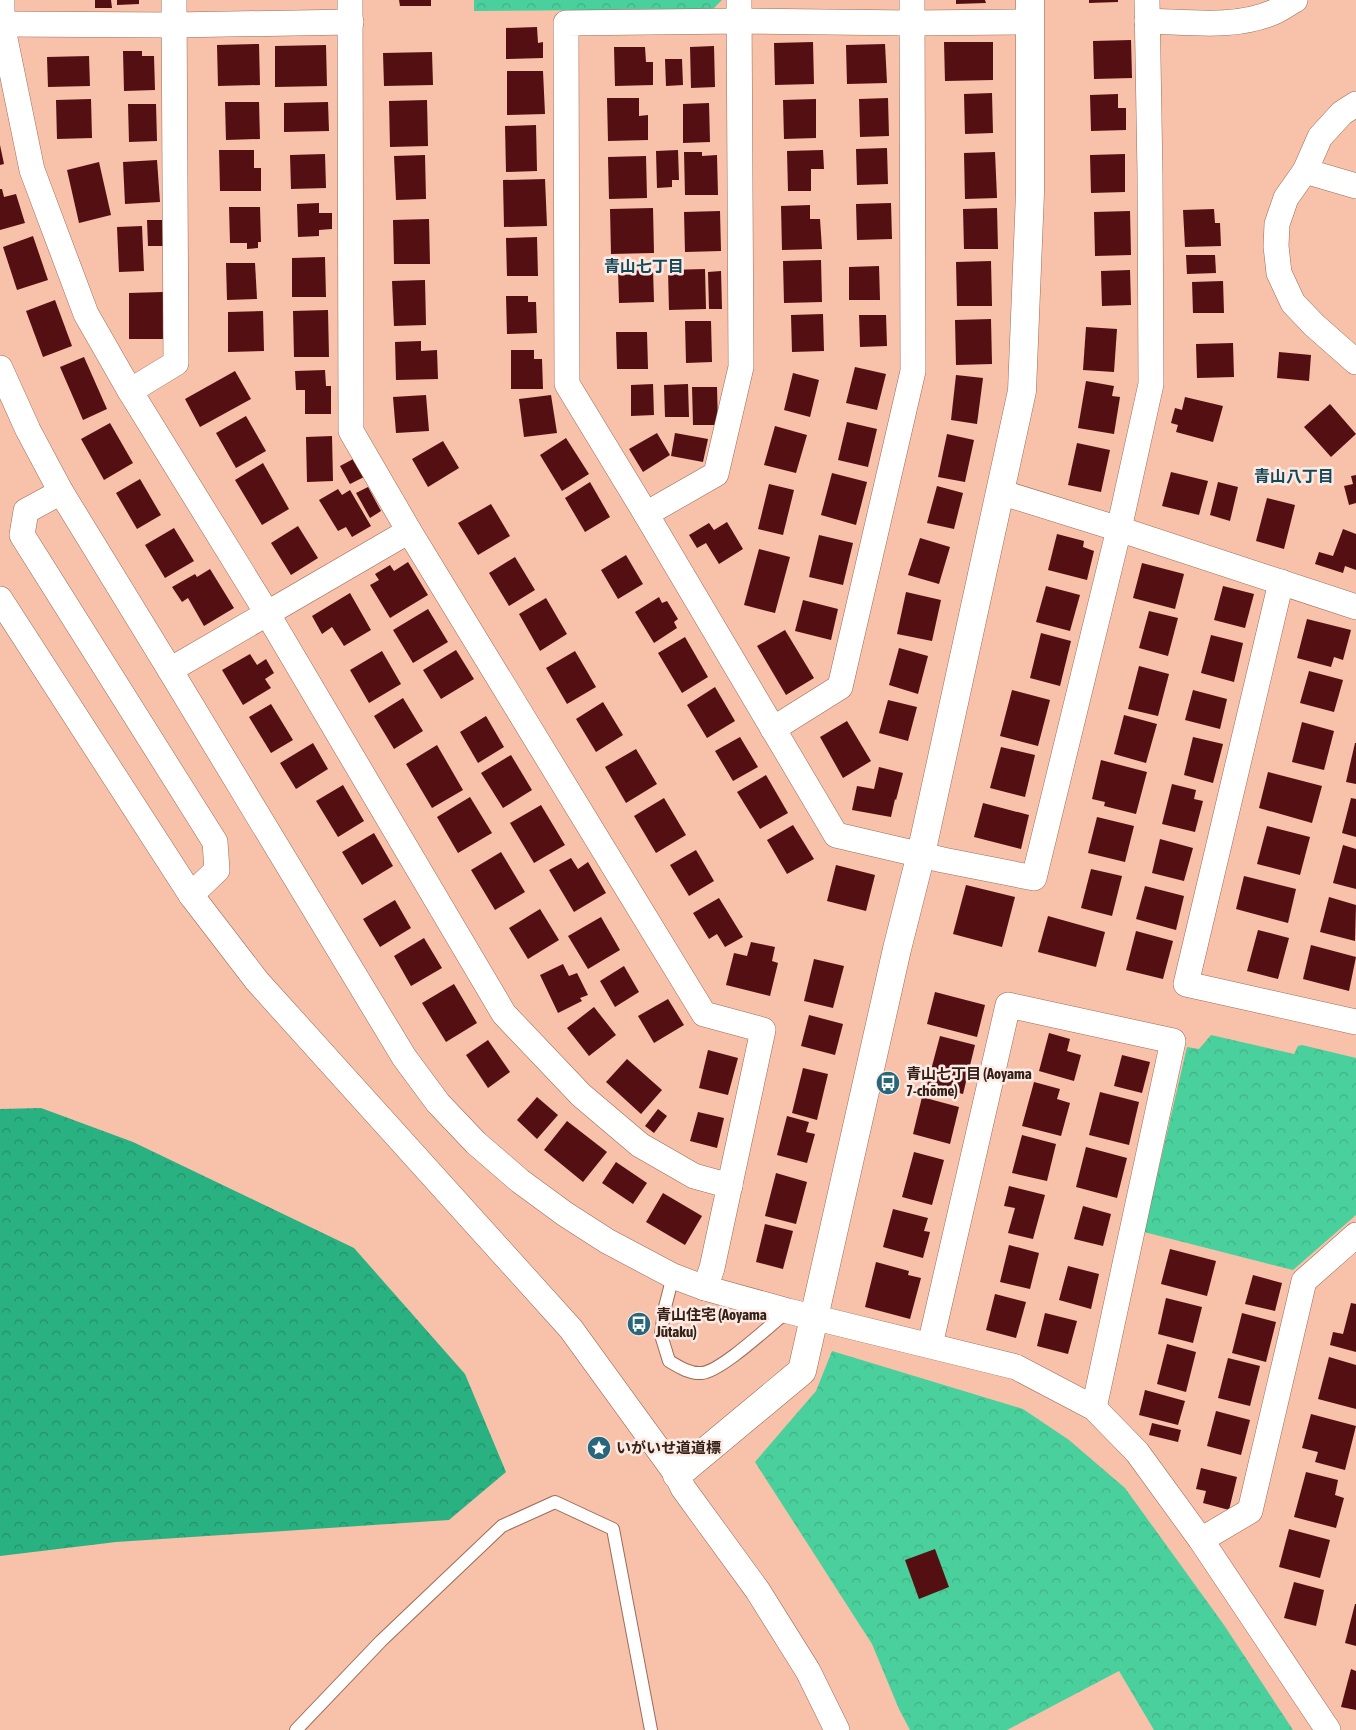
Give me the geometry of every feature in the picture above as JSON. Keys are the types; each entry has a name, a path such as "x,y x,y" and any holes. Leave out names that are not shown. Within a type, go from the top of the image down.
{"street":[{"path":"130,391 176,363 174,0"},
{"path":"677,1475 802,1371 895,958 921,854 1022,390 1030,193 1030,11 739,11 566,23 567,384 836,836 921,854 943,860 1034,878 1151,384 1147,10 1236,22 1257,18 1276,11 1295,0"},
{"path":"705,1288 712,1268 730,1186 763,1030 704,1014 409,531 351,431 350,11 174,25 1,16 32,170 86,314 130,391 267,613 504,1014 581,1095 640,1145 694,1176 730,1186"},
{"path":"646,514 716,474 741,367 739,11"},
{"path":"773,729 840,687 913,371 912,12"},
{"path":"1356,104 1342,114 1320,137 1305,171 1286,198 1277,224 1276,246 1279,273 1292,302 1314,325 1356,362"},
{"path":"1305,171 1356,186"},
{"path":"0,368 28,430 61,492 404,1057 438,1103 476,1143 520,1181 565,1214 607,1241 673,1276 705,1288 814,1318 1016,1367 1094,1408 1138,1452 1201,1540 1328,1730"},
{"path":"61,492 26,511 22,535 215,842 216,870 191,895"},
{"path":"1000,492 1356,607"},
{"path":"170,670 409,531"},
{"path":"1281,582 1186,984 1356,1022"},
{"path":"0,599 191,895 257,981 571,1329 758,1591 808,1671 837,1730"},
{"path":"930,1345 1008,1005 1173,1041 1094,1408"},
{"path":"1201,1540 1250,1511 1304,1281 1356,1235"}],"lane":[{"path":"673,1276 664,1311 662,1335 669,1361 687,1371 703,1373 720,1366 788,1311"},
{"path":"296,1730 381,1641 502,1526 555,1502 613,1529 651,1730"}],"green space":[{"path":"474,0 722,0 713,9 474,11"},
{"path":"1211,1035 1294,1054 1298,1046 1302,1045 1356,1058 1356,1215 1293,1270 1144,1232 1187,1047 1199,1049"},
{"path":"41,1108 133,1142 354,1248 465,1374 506,1472 449,1520 116,1542 0,1556 0,1109"},
{"path":"832,1351 1023,1409 1069,1440 1125,1488 1224,1625 1293,1730 1154,1730 1119,1671 1007,1730 910,1730 899,1709 872,1644 755,1462 816,1391"}],"building":[{"path":"95,0 111,0 112,8 95,8"},
{"path":"117,0 139,0 139,4 117,5"},
{"path":"399,0 431,0 431,6 400,6"},
{"path":"956,0 985,0 986,3 956,4"},
{"path":"1089,0 1118,0 1118,2 1089,3"},
{"path":"537,27 538,43 543,42 543,58 506,59 506,28"},
{"path":"1131,40 1132,78 1094,79 1093,41"},
{"path":"813,42 814,84 775,85 774,43"},
{"path":"944,42 993,42 993,80 945,81"},
{"path":"259,44 260,85 218,86 217,45"},
{"path":"885,44 887,83 847,84 846,45"},
{"path":"326,45 327,86 275,87 275,46"},
{"path":"714,46 715,87 691,88 690,47"},
{"path":"614,47 645,47 646,62 653,62 653,85 615,86"},
{"path":"123,51 142,51 142,56 154,56 155,90 124,91"},
{"path":"432,52 433,85 384,86 383,53"},
{"path":"89,56 90,86 48,87 47,57"},
{"path":"665,59 682,59 683,85 666,86"},
{"path":"507,71 543,71 545,114 507,115"},
{"path":"992,93 993,133 965,134 964,94"},
{"path":"1118,94 1118,108 1126,108 1126,130 1091,131 1090,95"},
{"path":"607,98 639,98 639,116 648,115 648,140 608,141"},
{"path":"888,98 889,136 860,137 859,99"},
{"path":"91,99 92,138 57,139 56,100"},
{"path":"816,99 816,138 784,139 783,100"},
{"path":"427,100 428,146 390,147 389,101"},
{"path":"225,102 259,102 260,139 226,140"},
{"path":"328,102 329,131 284,132 284,103"},
{"path":"709,103 710,142 683,143 683,104"},
{"path":"128,104 156,104 157,141 129,142"},
{"path":"536,125 537,171 506,172 505,126"},
{"path":"0,145 4,164 0,165"},
{"path":"887,148 888,184 857,185 856,149"},
{"path":"219,150 254,150 254,168 261,168 261,191 220,191"},
{"path":"678,150 679,180 672,180 672,187 657,188 656,151"},
{"path":"823,150 824,169 811,169 811,191 788,191 787,151"},
{"path":"684,152 702,152 702,156 717,155 718,195 685,195"},
{"path":"995,152 997,198 965,199 964,153"},
{"path":"325,154 326,188 291,189 290,155"},
{"path":"1125,154 1125,192 1091,193 1090,155"},
{"path":"425,155 426,199 396,200 394,156"},
{"path":"646,156 647,198 609,199 608,157"},
{"path":"157,160 160,202 125,204 123,162"},
{"path":"99,162 111,215 79,223 67,170"},
{"path":"545,179 547,226 504,227 503,180"},
{"path":"0,189 2,189 4,197 16,194 25,223 0,230"},
{"path":"319,203 319,213 332,213 332,229 319,230 319,236 298,237 297,204"},
{"path":"891,203 892,239 857,240 856,204"},
{"path":"810,205 810,219 820,219 822,249 782,250 781,206"},
{"path":"229,207 260,207 261,242 258,242 258,248 247,249 247,243 230,243"},
{"path":"653,208 654,253 611,254 610,209"},
{"path":"997,208 998,249 964,249 963,209"},
{"path":"1214,209 1215,223 1220,223 1221,246 1185,247 1183,210"},
{"path":"720,211 721,251 685,252 684,212"},
{"path":"1130,211 1131,255 1095,256 1094,212"},
{"path":"429,219 430,264 394,264 393,220"},
{"path":"147,220 162,220 163,246 148,246"},
{"path":"142,226 144,271 119,272 117,227"},
{"path":"33,236 48,280 17,290 3,247"},
{"path":"537,237 538,276 507,276 506,238"},
{"path":"1186,255 1215,255 1216,273 1187,274"},
{"path":"325,257 326,297 292,297 292,258"},
{"path":"821,260 822,302 784,303 783,261"},
{"path":"991,261 992,306 957,306 956,262"},
{"path":"226,263 255,263 257,299 227,300"},
{"path":"879,266 880,300 849,300 849,267"},
{"path":"705,269 706,309 669,310 668,270"},
{"path":"653,270 654,302 619,303 618,271"},
{"path":"1130,270 1131,305 1102,306 1101,271"},
{"path":"721,271 722,309 709,309 708,272"},
{"path":"425,280 426,325 394,326 392,281"},
{"path":"1223,281 1224,313 1193,313 1192,282"},
{"path":"163,292 163,339 129,339 129,293"},
{"path":"506,296 528,296 528,302 536,302 537,333 507,334"},
{"path":"55,300 72,346 43,357 26,311"},
{"path":"328,310 329,357 294,357 293,311"},
{"path":"263,311 264,351 228,352 228,312"},
{"path":"823,314 824,351 792,352 791,315"},
{"path":"859,315 886,315 887,346 860,347"},
{"path":"991,319 992,364 956,365 955,320"},
{"path":"685,321 711,321 712,362 686,363"},
{"path":"1086,327 1117,329 1114,372 1083,370"},
{"path":"616,332 647,332 648,369 617,369"},
{"path":"421,341 421,351 437,350 438,379 396,380 395,342"},
{"path":"1233,343 1234,377 1197,378 1196,344"},
{"path":"511,350 534,350 534,359 542,359 543,389 511,389"},
{"path":"1279,352 1311,355 1309,381 1277,378"},
{"path":"84,357 107,409 83,420 60,367"},
{"path":"855,367 886,374 877,410 846,403"},
{"path":"325,370 326,386 331,386 331,414 305,414 305,390 296,390 295,371"},
{"path":"235,371 251,399 200,427 185,399"},
{"path":"793,373 819,380 810,417 784,410"},
{"path":"956,375 983,378 977,424 951,420"},
{"path":"1086,381 1114,386 1112,396 1120,397 1114,434 1078,428"},
{"path":"653,384 654,415 631,416 631,385"},
{"path":"688,384 689,417 665,417 664,385"},
{"path":"692,387 717,387 718,425 693,425"},
{"path":"426,395 429,431 396,433 393,397"},
{"path":"551,395 557,433 524,437 519,399"},
{"path":"1185,397 1223,406 1213,442 1176,432 1178,425 1171,423 1175,408 1182,410"},
{"path":"1330,404 1356,434 1331,457 1304,427"},
{"path":"246,416 266,451 236,468 216,433"},
{"path":"847,422 877,429 868,467 838,460"},
{"path":"110,423 133,463 104,480 81,439"},
{"path":"775,426 807,435 796,473 764,465"},
{"path":"657,433 670,455 643,472 629,449"},
{"path":"675,433 708,439 703,462 671,456"},
{"path":"947,434 974,440 965,482 938,477"},
{"path":"332,436 333,481 307,482 306,437"},
{"path":"566,438 589,474 562,491 540,455"},
{"path":"443,441 459,468 428,487 412,459"},
{"path":"1077,443 1110,450 1101,492 1068,485"},
{"path":"357,457 366,476 350,484 340,466"},
{"path":"263,463 289,509 262,525 235,480"},
{"path":"1171,472 1208,481 1199,515 1162,506"},
{"path":"832,473 867,482 856,525 821,515"},
{"path":"1356,475 1356,503 1349,505 1344,486 1353,484 1351,476"},
{"path":"140,479 161,515 137,529 116,493"},
{"path":"590,482 610,517 585,532 565,498"},
{"path":"1218,482 1238,487 1230,521 1210,515"},
{"path":"769,484 794,490 783,535 758,529"},
{"path":"937,486 963,493 954,529 927,523"},
{"path":"368,487 381,511 370,518 356,493"},
{"path":"338,489 342,495 350,490 371,526 352,537 346,527 338,531 319,500"},
{"path":"1267,498 1295,505 1284,549 1256,541"},
{"path":"491,504 510,536 478,555 458,523"},
{"path":"727,522 743,549 719,564 706,543 697,548 689,535 709,523 714,530"},
{"path":"298,526 318,558 291,575 271,543"},
{"path":"174,528 194,561 165,578 145,545"},
{"path":"1343,529 1356,534 1356,570 1345,566 1343,573 1315,564 1319,552 1333,556"},
{"path":"1057,534 1084,541 1083,547 1094,551 1087,580 1048,570"},
{"path":"819,535 853,543 843,585 809,577"},
{"path":"920,538 950,547 939,584 908,575"},
{"path":"759,549 790,557 775,613 744,605"},
{"path":"626,555 643,584 618,599 601,570"},
{"path":"515,557 535,590 509,606 489,573"},
{"path":"408,562 428,595 390,618 370,585 379,580 375,574 390,565 394,571"},
{"path":"1142,563 1184,574 1175,609 1133,598"},
{"path":"210,569 234,608 204,626 188,598 182,602 172,587 195,574 197,577"},
{"path":"1046,586 1080,595 1070,631 1036,622"},
{"path":"1223,586 1254,594 1245,628 1214,620"},
{"path":"906,592 941,600 932,641 897,634"},
{"path":"350,593 371,630 344,646 332,627 322,634 312,616"},
{"path":"659,597 662,603 667,601 678,619 674,622 677,628 654,643 635,612"},
{"path":"546,598 567,634 540,651 519,614"},
{"path":"803,600 838,609 831,640 795,631"},
{"path":"428,609 448,642 413,663 393,630"},
{"path":"1149,611 1178,618 1168,656 1139,648"},
{"path":"1307,619 1351,630 1343,660 1334,657 1331,667 1297,658"},
{"path":"785,630 814,678 786,695 757,646"},
{"path":"1041,633 1071,641 1060,686 1030,678"},
{"path":"1211,635 1243,643 1234,682 1201,673"},
{"path":"685,637 708,677 682,693 658,653"},
{"path":"899,648 928,656 918,694 889,685"},
{"path":"456,650 474,679 441,699 423,670"},
{"path":"382,651 401,684 369,703 350,670"},
{"path":"575,651 596,687 567,704 546,668"},
{"path":"250,654 257,665 266,659 274,673 265,679 271,688 243,705 222,670"},
{"path":"1139,666 1169,674 1158,716 1128,709"},
{"path":"1309,671 1343,680 1334,712 1300,703"},
{"path":"715,687 735,721 707,738 687,705"},
{"path":"1012,690 1050,700 1038,746 1000,736"},
{"path":"1193,690 1227,699 1220,729 1185,720"},
{"path":"403,698 423,731 394,749 374,716"},
{"path":"888,700 917,707 908,741 879,733"},
{"path":"603,702 623,735 596,752 576,719"},
{"path":"271,704 293,740 271,753 249,717"},
{"path":"1124,715 1157,724 1146,763 1114,754"},
{"path":"486,716 504,747 478,763 460,732"},
{"path":"847,721 871,761 843,778 820,737"},
{"path":"1302,722 1334,731 1324,770 1292,762"},
{"path":"740,737 758,767 733,781 715,751"},
{"path":"1193,737 1223,744 1213,783 1184,775"},
{"path":"313,743 328,769 296,789 280,763"},
{"path":"1356,743 1356,784 1346,782"},
{"path":"437,745 463,790 432,808 406,764"},
{"path":"1001,747 1035,755 1025,797 990,788"},
{"path":"636,749 657,784 626,803 605,767"},
{"path":"511,755 532,790 503,808 481,773"},
{"path":"1101,760 1147,772 1136,814 1104,806 1105,802 1092,799"},
{"path":"879,767 903,773 891,817 852,810 857,786 874,789"},
{"path":"1268,772 1322,786 1312,823 1259,808"},
{"path":"766,775 788,813 760,829 737,792"},
{"path":"1172,784 1196,790 1194,799 1203,801 1195,832 1162,824"},
{"path":"343,785 364,821 338,837 316,801"},
{"path":"470,797 492,833 458,853 437,817"},
{"path":"664,798 686,835 656,853 634,816"},
{"path":"1351,798 1356,799 1356,837 1342,833"},
{"path":"983,803 1029,815 1021,849 974,837"},
{"path":"541,805 565,845 534,863 510,823"},
{"path":"1097,817 1134,826 1125,862 1088,853"},
{"path":"793,825 814,859 787,874 767,840"},
{"path":"1267,826 1310,837 1300,875 1257,864"},
{"path":"374,833 393,866 362,885 342,852"},
{"path":"1160,839 1193,848 1184,881 1152,873"},
{"path":"1343,845 1356,849 1356,889 1333,883"},
{"path":"696,850 714,881 689,896 670,865"},
{"path":"501,852 525,892 495,910 471,870"},
{"path":"571,858 578,869 588,862 606,893 574,912 549,870"},
{"path":"836,865 875,875 866,911 827,901"},
{"path":"1091,869 1122,876 1112,916 1081,908"},
{"path":"1244,876 1296,889 1288,923 1236,909"},
{"path":"966,885 1015,897 1002,947 953,934"},
{"path":"1145,886 1184,896 1176,930 1136,919"},
{"path":"1329,897 1356,905 1355,941 1320,932"},
{"path":"719,898 743,937 725,947 717,934 709,939 693,913"},
{"path":"395,900 411,928 380,947 363,919"},
{"path":"540,909 559,940 528,959 509,928"},
{"path":"1048,916 1105,932 1096,967 1038,952"},
{"path":"601,917 620,950 588,969 568,936"},
{"path":"1258,930 1289,938 1278,979 1247,971"},
{"path":"1136,931 1173,941 1163,979 1126,970"},
{"path":"424,938 442,968 411,986 394,956"},
{"path":"751,942 775,947 772,961 778,963 770,996 726,985 734,953 747,956"},
{"path":"1311,945 1356,957 1349,991 1303,979"},
{"path":"814,959 844,966 833,1008 804,1001"},
{"path":"563,964 569,976 577,973 588,995 580,998 582,1001 558,1013 540,975"},
{"path":"624,966 639,992 615,1007 600,981"},
{"path":"454,984 477,1023 446,1042 422,1003"},
{"path":"935,992 985,1005 977,1037 927,1024"},
{"path":"668,999 684,1025 654,1043 638,1016"},
{"path":"594,1007 616,1035 589,1056 567,1028"},
{"path":"809,1015 843,1024 835,1055 801,1046"},
{"path":"1049,1033 1070,1039 1067,1051 1081,1055 1074,1081 1039,1071"},
{"path":"940,1036 975,1045 963,1094 927,1085"},
{"path":"488,1040 510,1072 488,1088 466,1055"},
{"path":"708,1050 738,1058 728,1095 699,1088"},
{"path":"1122,1055 1150,1062 1142,1093 1114,1086"},
{"path":"627,1059 662,1090 641,1114 606,1082"},
{"path":"803,1068 828,1074 817,1120 792,1113"},
{"path":"1034,1082 1060,1089 1057,1099 1070,1103 1061,1136 1022,1126"},
{"path":"1100,1092 1139,1102 1129,1145 1089,1135"},
{"path":"537,1097 558,1115 537,1139 517,1120"},
{"path":"922,1097 959,1107 950,1144 913,1134"},
{"path":"658,1109 667,1116 654,1133 645,1126"},
{"path":"698,1112 724,1118 717,1148 690,1141"},
{"path":"787,1116 809,1122 806,1132 815,1134 807,1163 777,1155"},
{"path":"567,1121 607,1152 583,1182 544,1150"},
{"path":"1022,1135 1056,1144 1047,1181 1012,1173"},
{"path":"1086,1147 1127,1158 1117,1198 1076,1187"},
{"path":"914,1152 944,1160 932,1205 902,1197"},
{"path":"616,1162 647,1183 633,1204 602,1183"},
{"path":"776,1173 807,1182 796,1224 765,1216"},
{"path":"1009,1186 1045,1195 1033,1239 1008,1233 1015,1208 1004,1206"},
{"path":"663,1193 702,1216 685,1245 646,1222"},
{"path":"1083,1206 1111,1214 1103,1246 1074,1239"},
{"path":"893,1209 928,1218 924,1231 930,1232 923,1258 883,1247"},
{"path":"765,1224 793,1231 783,1269 756,1262"},
{"path":"1009,1245 1039,1253 1030,1289 1000,1282"},
{"path":"1170,1249 1216,1261 1207,1296 1161,1284"},
{"path":"876,1262 909,1271 908,1275 921,1278 910,1319 865,1307"},
{"path":"1068,1266 1099,1274 1091,1309 1059,1300"},
{"path":"1253,1275 1282,1283 1275,1311 1245,1304"},
{"path":"995,1294 1026,1302 1016,1338 986,1330"},
{"path":"1166,1298 1202,1307 1193,1343 1158,1334"},
{"path":"1351,1303 1356,1304 1356,1352 1330,1345 1333,1332 1343,1334"},
{"path":"1045,1313 1077,1321 1068,1354 1037,1346"},
{"path":"1242,1313 1276,1322 1266,1362 1232,1353"},
{"path":"1167,1344 1196,1352 1186,1392 1157,1384"},
{"path":"1329,1357 1356,1365 1356,1409 1318,1399"},
{"path":"1228,1358 1260,1366 1250,1406 1218,1398"},
{"path":"1145,1390 1185,1401 1178,1425 1139,1415"},
{"path":"1216,1411 1250,1420 1241,1455 1207,1446"},
{"path":"1311,1414 1356,1426 1345,1470 1315,1462 1318,1452 1302,1448"},
{"path":"1152,1423 1181,1430 1178,1442 1149,1435"},
{"path":"1201,1468 1237,1477 1229,1510 1203,1503 1206,1491 1196,1489"},
{"path":"1306,1472 1338,1480 1335,1495 1344,1498 1336,1528 1294,1517"},
{"path":"1289,1529 1330,1540 1320,1578 1279,1567"},
{"path":"935,1549 949,1587 919,1599 905,1560"},
{"path":"1294,1582 1324,1590 1316,1626 1284,1618"},
{"path":"1356,1604 1356,1646 1345,1643"},
{"path":"1351,1669 1356,1671 1356,1710 1341,1707"}],"place":[{"name":"青山七丁目 (Aoyama 7-chōme)","path":"888,1083"},
{"name":"青山住宅 (Aoyama Jūtaku)","path":"639,1324"},
{"name":"いがいせ道道標","path":"599,1448"}],"district":[{"name":"青山七丁目","path":"644,266"},
{"name":"青山八丁目","path":"1294,476"}]}
